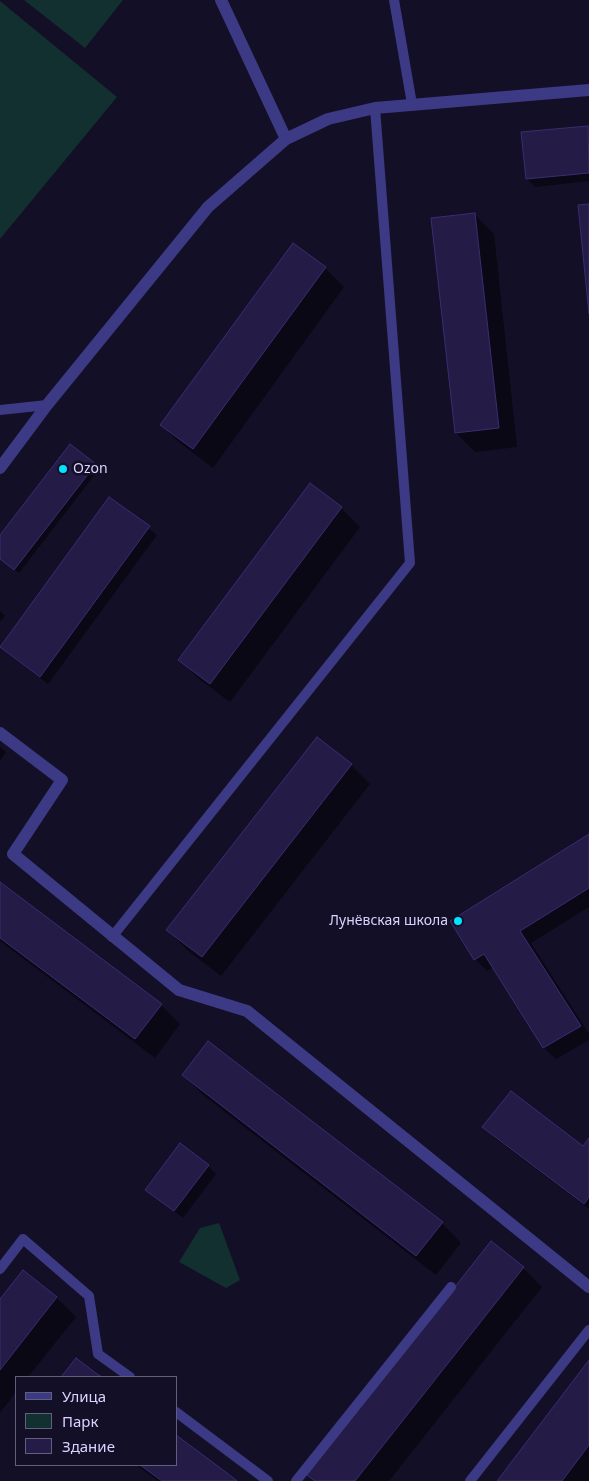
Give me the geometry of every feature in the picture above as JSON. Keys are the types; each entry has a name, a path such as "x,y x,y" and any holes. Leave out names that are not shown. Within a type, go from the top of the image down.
{"street":[{"path":"221,0 286,139"},
{"path":"0,468 47,404 208,208 286,139 328,119 375,108 589,90"},
{"path":"0,733 62,780 12,854 179,990 247,1011 589,1287"}],"lane":[{"path":"394,0 412,104"},
{"path":"112,937 410,563 375,108"},
{"path":"0,410 47,404"},
{"path":"0,1269 23,1239 89,1296 98,1354 129,1376"},
{"path":"296,1481 451,1287"},
{"path":"470,1481 589,1330"},
{"path":"178,1414 268,1481"}],"green space":[{"path":"24,0 123,0 85,48"},
{"path":"0,1 117,97 0,239"},
{"path":"219,1223 240,1280 226,1288 179,1262 200,1228"}],"building":[{"path":"588,126 589,173 526,179 521,132"},
{"path":"589,204 589,314 578,205"},
{"path":"475,213 499,428 455,433 431,218"},
{"path":"293,243 326,267 193,449 160,425"},
{"path":"70,444 96,464 14,570 0,559 0,535"},
{"path":"310,483 342,507 210,684 178,660"},
{"path":"109,497 150,526 40,677 0,647"},
{"path":"317,737 352,764 202,957 166,930"},
{"path":"589,834 589,888 520,931 581,1026 543,1048 484,954 474,960 450,921"},
{"path":"0,882 162,1004 135,1039 0,938"},
{"path":"208,1041 443,1222 416,1256 182,1075"},
{"path":"511,1091 583,1146 589,1138 589,1197 584,1204 482,1127"},
{"path":"180,1143 209,1165 174,1211 145,1190"},
{"path":"491,1241 524,1267 355,1481 315,1481 307,1475"},
{"path":"23,1270 57,1297 0,1370 0,1299"},
{"path":"76,1358 100,1376 62,1376"},
{"path":"589,1360 589,1445 562,1481 497,1481"},
{"path":"178,1437 237,1481 162,1481 141,1466 178,1466"}],"place":[{"name":"Ozon","path":"63,469"},
{"name":"Лунёвская школа","path":"458,921"}]}
